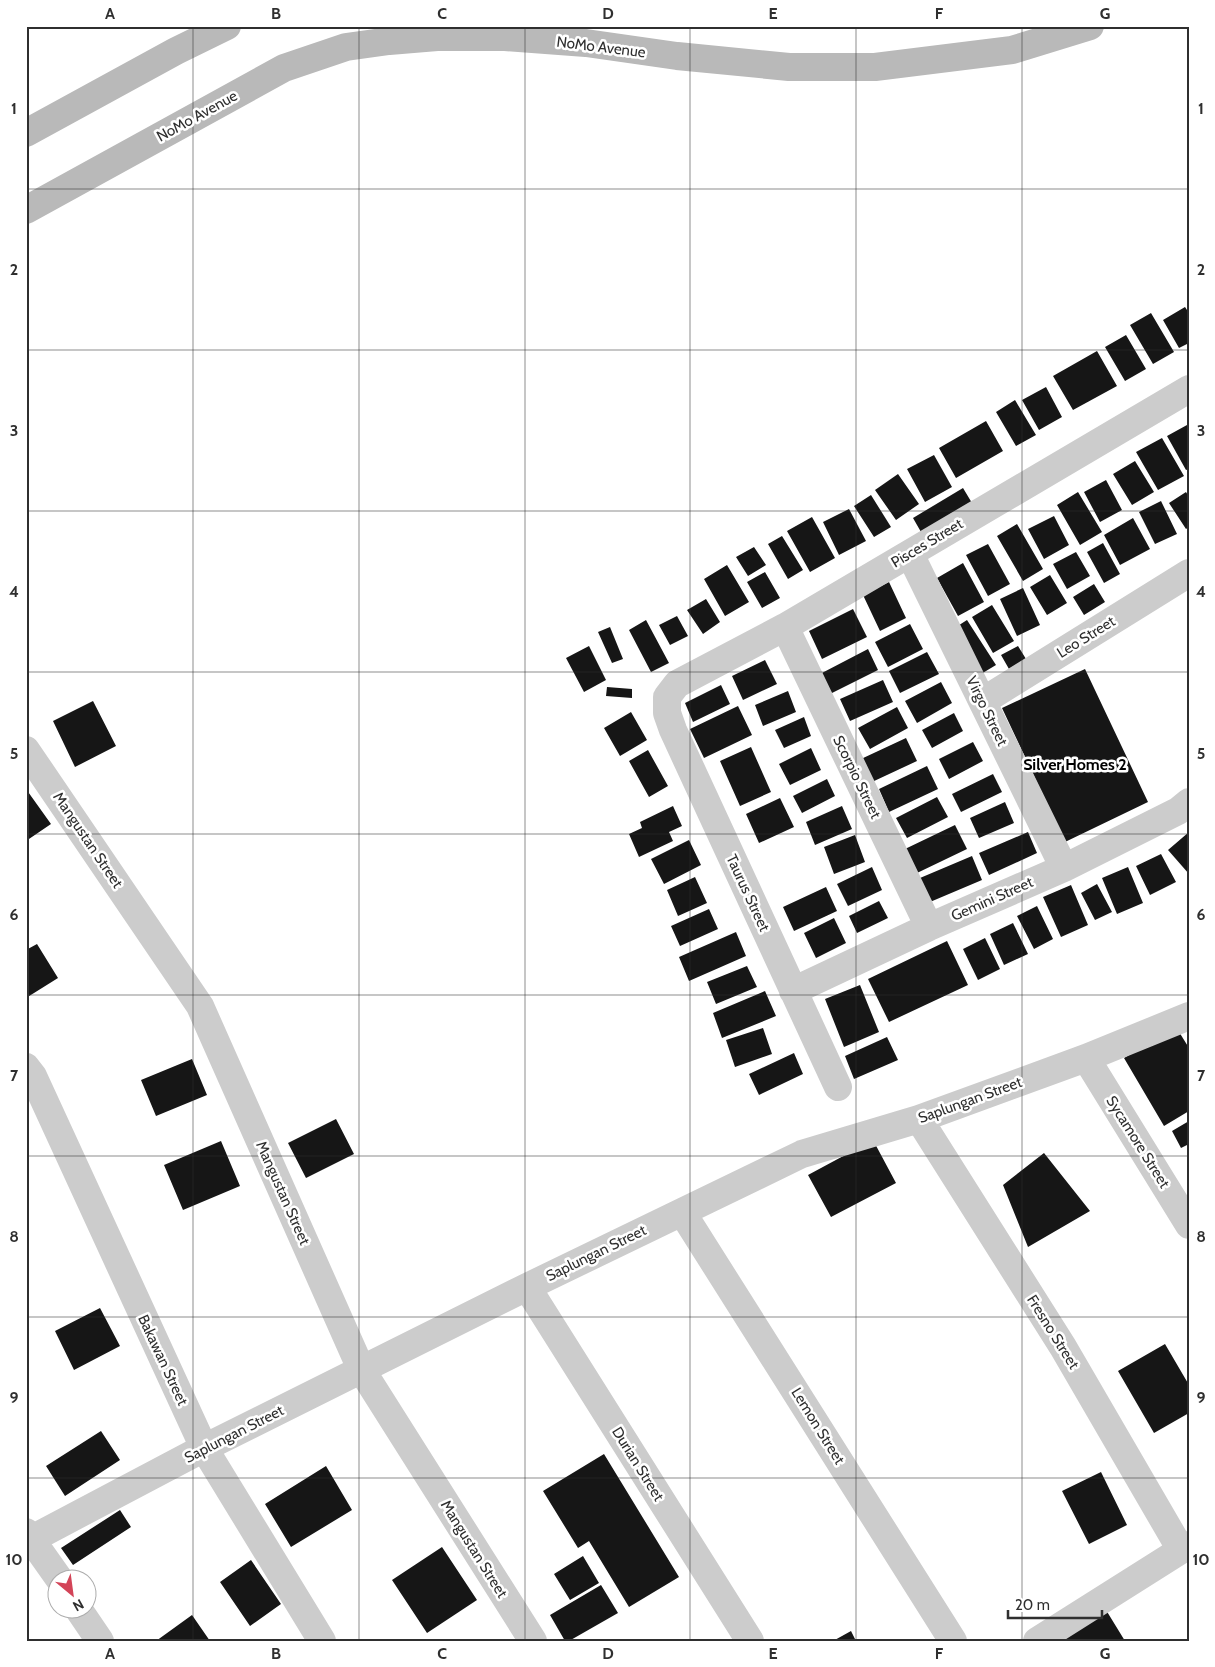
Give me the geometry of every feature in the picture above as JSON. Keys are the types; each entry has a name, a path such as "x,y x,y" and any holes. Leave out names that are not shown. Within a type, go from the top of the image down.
{"main road":[{"path":"26,133 176,51 226,26"},
{"name":"NoMo Avenue","path":"26,210 284,68 346,48 389,41 437,37 504,37 586,43 677,56 788,67 875,67 1012,50 1090,26"}],"street":[{"name":"Pisces Street","path":"668,697 677,684 785,627 1189,389"},
{"name":"Virgo Street","path":"910,554 1064,868"},
{"name":"Leo Street","path":"983,701 1189,573"},
{"name":"Scorpio Street","path":"785,627 929,927"},
{"name":"Taurus Street","path":"668,697 667,713 673,730 838,1087"},
{"name":"Mangustan Street","path":"26,750 200,1006 361,1370 533,1641"},
{"name":"Gemini Street","path":"793,991 929,927 1064,868 1178,811 1189,802"},
{"name":"Saplungan Street","path":"28,1537 527,1286 802,1154 919,1119 1086,1058 1189,1016"},
{"name":"Sycamore Street","path":"1086,1058 1189,1225"},
{"name":"Bakawan Street","path":"26,1067 33,1076 204,1448 322,1641"},
{"name":"Fresno Street","path":"919,1119 1063,1347 1185,1547"},
{"name":"Lemon Street","path":"682,1212 953,1641"},
{"name":"Durian Street","path":"527,1286 750,1641"},
{"path":"28,1537 53,1570"},
{"path":"1037,1641 1185,1547"},
{"path":"86,1620 100,1641"}],"building":[{"path":"1185,307 1189,313 1189,343 1179,348 1163,320"},
{"path":"1151,313 1174,352 1153,364 1130,325"},
{"path":"1126,335 1146,369 1125,381 1105,347"},
{"path":"1097,351 1117,386 1073,410 1053,376"},
{"path":"1046,387 1062,417 1039,430 1022,400"},
{"path":"1015,400 1036,435 1016,446 996,412"},
{"path":"986,421 1003,451 956,478 939,448"},
{"path":"1187,425 1189,428 1189,469 1186,470 1167,436"},
{"path":"1162,438 1184,476 1158,490 1136,452"},
{"path":"934,455 952,487 925,502 907,469"},
{"path":"1135,461 1154,492 1132,505 1113,474"},
{"path":"898,474 919,504 896,520 875,490"},
{"path":"1106,480 1122,510 1100,522 1084,492"},
{"path":"963,488 972,503 921,532 913,518"},
{"path":"1078,492 1102,532 1080,545 1057,505"},
{"path":"1186,492 1189,497 1189,527 1186,529 1169,503"},
{"path":"871,495 891,527 874,537 854,506"},
{"path":"1161,501 1177,534 1155,544 1139,512"},
{"path":"849,509 866,541 839,555 823,522"},
{"path":"1054,516 1069,545 1044,559 1028,529"},
{"path":"812,517 835,558 810,572 787,531"},
{"path":"1133,518 1150,549 1120,565 1104,535"},
{"path":"1017,524 1043,569 1023,581 997,536"},
{"path":"782,536 803,570 788,579 768,544"},
{"path":"1103,543 1120,574 1104,583 1087,552"},
{"path":"988,544 1010,584 988,596 966,555"},
{"path":"754,547 766,565 748,576 736,557"},
{"path":"1076,552 1090,576 1067,589 1053,564"},
{"path":"963,563 984,602 958,616 937,578"},
{"path":"727,565 749,602 725,616 704,579"},
{"path":"765,572 780,598 762,608 747,582"},
{"path":"1050,575 1067,603 1047,615 1030,587"},
{"path":"889,582 906,618 880,631 863,595"},
{"path":"1094,584 1105,602 1084,615 1073,597"},
{"path":"1023,588 1040,625 1017,636 1000,599"},
{"path":"706,599 720,622 703,634 687,610"},
{"path":"992,605 1014,641 993,653 972,617"},
{"path":"853,609 867,637 822,659 809,631"},
{"path":"677,616 688,636 670,645 659,625"},
{"path":"646,620 669,663 651,672 629,630"},
{"path":"967,620 996,665 981,674 953,629"},
{"path":"910,624 923,649 888,667 875,642"},
{"path":"610,627 623,659 612,663 598,632"},
{"path":"589,646 606,680 584,692 566,658"},
{"path":"1018,646 1026,659 1009,669 1001,655"},
{"path":"868,649 878,670 830,694 820,674"},
{"path":"927,652 939,674 900,693 889,671"},
{"path":"765,660 777,684 743,700 732,676"},
{"path":"1085,669 1148,802 1065,842 1002,708"},
{"path":"883,680 893,702 850,721 840,699"},
{"path":"941,682 952,703 917,723 905,701"},
{"path":"721,685 730,704 693,722 685,703"},
{"path":"607,687 632,689 632,698 606,696"},
{"path":"788,691 796,712 763,726 755,705"},
{"path":"93,701 116,746 75,767 53,721"},
{"path":"738,706 752,735 704,758 690,729"},
{"path":"897,707 908,728 870,749 858,728"},
{"path":"631,712 647,740 620,756 604,728"},
{"path":"954,713 963,731 932,748 922,730"},
{"path":"804,717 811,736 784,748 775,730"},
{"path":"906,738 917,761 872,782 861,759"},
{"path":"973,742 983,761 949,779 939,759"},
{"path":"751,747 771,792 740,806 720,761"},
{"path":"811,748 821,770 790,785 779,764"},
{"path":"648,750 668,786 649,797 629,761"},
{"path":"927,766 938,789 889,812 879,789"},
{"path":"993,774 1002,792 961,812 952,794"},
{"path":"827,779 835,796 802,813 793,796"},
{"path":"26,789 51,824 26,841"},
{"path":"937,797 948,817 907,838 896,818"},
{"path":"780,798 794,827 759,843 746,814"},
{"path":"1005,802 1014,823 979,838 970,818"},
{"path":"673,806 682,826 669,832 673,841 639,857 629,834 642,828 640,822"},
{"path":"842,806 852,829 815,845 806,822"},
{"path":"955,825 967,849 917,873 905,849"},
{"path":"1028,832 1037,853 989,875 979,853"},
{"path":"1189,832 1189,874 1168,850"},
{"path":"855,835 865,862 834,874 824,847"},
{"path":"689,840 701,865 664,884 651,859"},
{"path":"1161,854 1176,882 1150,895 1136,866"},
{"path":"972,856 982,880 930,902 920,878"},
{"path":"872,867 882,890 848,906 837,884"},
{"path":"1128,867 1143,903 1117,914 1102,878"},
{"path":"695,877 707,903 678,916 667,890"},
{"path":"1097,884 1112,912 1095,920 1081,893"},
{"path":"1071,885 1088,925 1061,937 1043,897"},
{"path":"826,887 837,911 794,931 783,907"},
{"path":"879,901 888,918 857,933 849,916"},
{"path":"1037,906 1053,939 1034,949 1017,916"},
{"path":"709,909 718,929 680,946 671,926"},
{"path":"834,918 846,943 816,958 804,933"},
{"path":"1013,923 1028,954 1004,965 990,934"},
{"path":"736,932 746,956 689,981 679,957"},
{"path":"985,938 1000,969 978,980 963,949"},
{"path":"947,941 968,985 889,1022 868,979"},
{"path":"37,944 58,978 26,998 26,950"},
{"path":"747,966 757,987 716,1004 707,982"},
{"path":"860,985 879,1032 844,1047 825,999"},
{"path":"765,991 776,1016 722,1038 713,1013"},
{"path":"1176,1027 1189,1048 1189,1111 1164,1126 1124,1058"},
{"path":"763,1028 772,1054 735,1067 726,1040"},
{"path":"887,1037 898,1060 854,1079 845,1056"},
{"path":"794,1053 803,1074 759,1095 749,1074"},
{"path":"192,1059 207,1095 156,1116 141,1080"},
{"path":"336,1119 354,1154 306,1178 288,1143"},
{"path":"1189,1121 1189,1144 1181,1148 1172,1131"},
{"path":"873,1140 896,1183 831,1217 808,1175"},
{"path":"221,1141 240,1186 183,1210 164,1165"},
{"path":"1044,1153 1090,1211 1028,1247 1003,1185"},
{"path":"100,1308 120,1346 74,1370 55,1331"},
{"path":"1165,1344 1189,1385 1189,1413 1154,1433 1118,1371"},
{"path":"101,1431 120,1460 65,1496 46,1466"},
{"path":"604,1454 679,1577 629,1607 589,1541 578,1548 543,1491"},
{"path":"326,1466 352,1510 291,1547 265,1504"},
{"path":"1101,1472 1127,1525 1089,1544 1062,1491"},
{"path":"120,1510 131,1527 73,1565 61,1548"},
{"path":"442,1547 477,1600 427,1633 392,1580"},
{"path":"583,1556 599,1583 570,1600 554,1574"},
{"path":"251,1560 281,1604 250,1626 220,1582"},
{"path":"601,1585 618,1613 569,1641 565,1641 550,1615"},
{"path":"1106,1610 1125,1641 1054,1641"},
{"path":"192,1615 210,1641 156,1641"},
{"path":"851,1631 856,1641 833,1641"}],"district":[{"name":"Silver Homes 2","path":"1075,764"}]}
